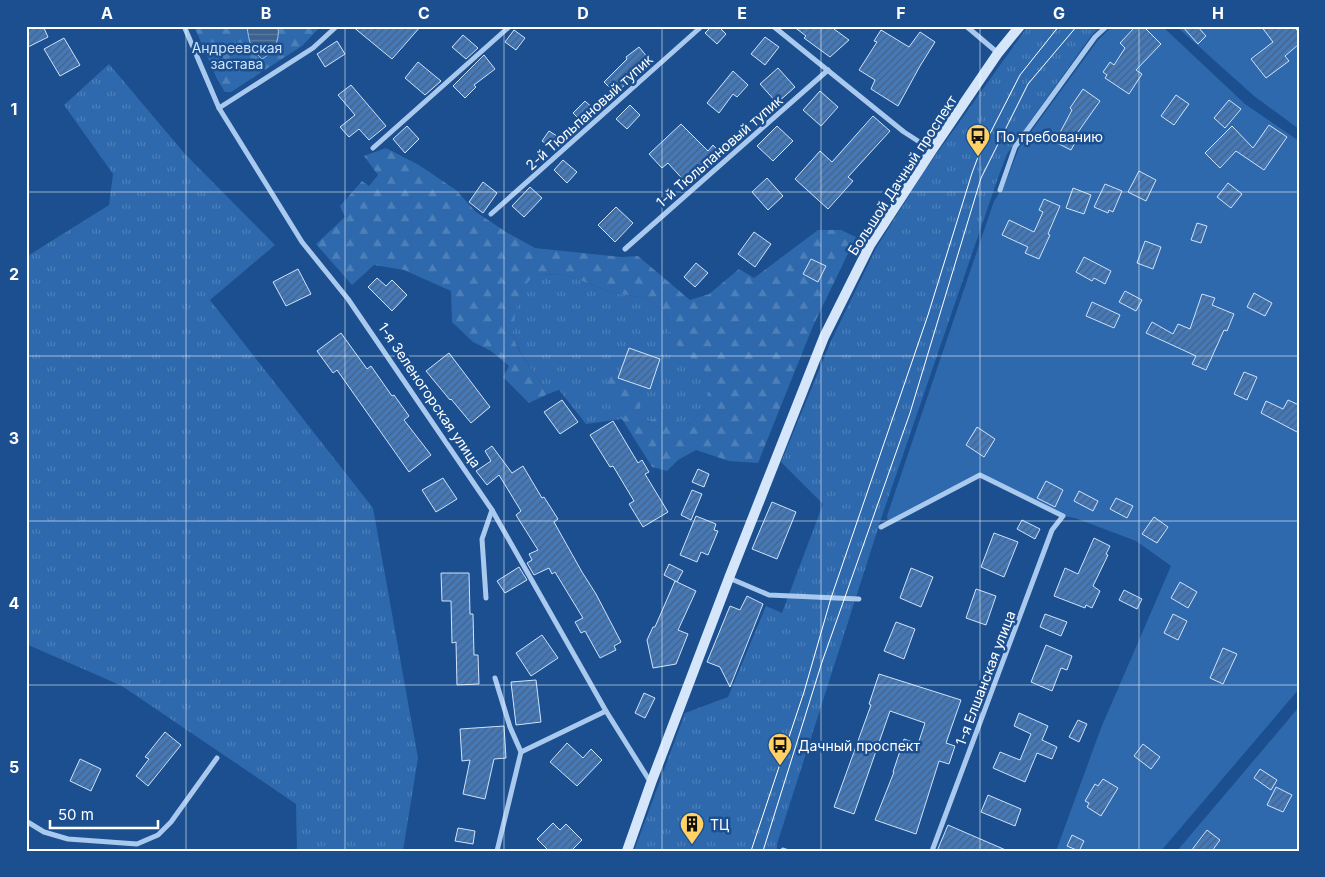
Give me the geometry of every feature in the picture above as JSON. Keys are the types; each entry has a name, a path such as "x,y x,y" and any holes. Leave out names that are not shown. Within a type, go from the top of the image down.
{"main road":[{"name":"Большой Дачный проспект","path":"729,578 824,337 870,245 932,150 998,54 1020,26"},
{"path":"627,851 729,578"}],"street":[{"name":"1-я Зеленогорская улица","path":"184,26 219,108 302,242 348,299 492,510 606,711 651,783"},
{"path":"219,108 313,48 337,26"},
{"path":"373,148 510,26"},
{"name":"2-й Тюльпановый тупик","path":"491,214 702,26"},
{"path":"773,26 904,132 932,150"},
{"path":"966,26 998,54"},
{"path":"1000,190 1015,147 1095,37 1107,26"},
{"name":"1-й Тюльпановый тупик","path":"625,249 828,70"},
{"name":"1-я Елшанская улица","path":"881,527 980,474 1063,516 1052,530 932,851"},
{"path":"486,598 482,539 492,510"},
{"path":"729,578 769,595 859,599"},
{"path":"495,678 510,727 521,752 497,851"},
{"path":"521,752 606,711"},
{"path":"26,821 44,832 68,839 137,844 158,834 171,822 217,758"}],"green space":[{"name":"Андреевская застава","path":"194,26 321,26 302,46 231,92 225,92 217,79"},
{"path":"1028,26 1101,26 1091,36 1007,154 882,516 777,844 777,851 634,851 685,713 728,697 766,606 782,613 823,504 781,462 831,341 876,248 925,170"},
{"path":"1112,26 1162,26 1245,104 1299,141 1299,689 1161,851 1056,851 1101,728 1171,566 1136,541 1075,518 1063,516 980,475 888,523 887,516 994,201 1004,186 1019,148 1098,40"},
{"path":"1176,26 1299,26 1299,129 1254,96"},
{"path":"109,64 185,154 275,245 210,300 373,508 418,758 403,851 297,851 296,804 122,686 26,644 26,257 109,205 113,174 64,105"},
{"path":"386,148 419,165 456,190 476,212 535,248 621,257 638,256 690,300 709,294 739,269 754,278 818,230 841,230 856,237 813,326 758,463 729,461 696,450 678,460 667,471 652,467 622,419 630,411 606,386 609,375 634,377 642,388 639,416 649,422 659,415 689,424 704,409 709,391 706,372 670,339 667,315 647,298 614,293 566,275 536,274 520,293 513,331 518,349 548,394 529,403 503,377 509,366 491,351 473,342 452,322 451,291 404,270 374,265 352,285 316,244 345,217 340,206 362,181 369,186 378,175 364,156"},
{"path":"536,274 566,275 614,293 647,298 667,315 670,339 722,359 704,409 689,424 622,419 586,424 559,390 548,394 519,350 511,322 510,287"},
{"path":"1299,707 1299,851 1177,851"}],"shaded area":[{"path":"247,26 278,26 275,46 262,59 251,44"}],"building":[{"path":"26,26 43,26 48,37 26,48"},
{"path":"352,26 421,26 392,59"},
{"path":"712,26 718,26 726,34 717,44 705,33"},
{"path":"793,26 830,26 849,40 830,57 804,38 806,36"},
{"path":"1136,26 1143,26 1161,44 1136,70 1142,74 1129,94 1105,78 1107,75 1103,72 1110,62 1114,65 1125,48 1120,43"},
{"path":"1182,26 1197,26 1206,36 1198,44"},
{"path":"1261,26 1294,26 1299,33 1299,44 1285,56 1289,61 1266,78 1251,59 1273,42"},
{"path":"514,30 525,38 516,50 505,42"},
{"path":"881,30 909,47 920,32 935,42 898,106 871,89 875,80 859,70 877,42 874,41"},
{"path":"463,35 478,48 466,59 452,47"},
{"path":"765,37 779,47 765,65 751,54"},
{"path":"64,38 80,65 60,76 44,49"},
{"path":"337,41 345,54 325,67 317,54"},
{"path":"639,47 649,59 630,74 633,76 616,94 604,82 627,59 626,57"},
{"path":"484,55 495,69 474,85 476,87 465,98 453,86"},
{"path":"418,62 441,81 425,95 405,78"},
{"path":"778,68 795,87 777,103 760,84"},
{"path":"733,71 748,85 737,97 733,94 719,113 707,103"},
{"path":"351,85 386,126 369,140 359,129 349,137 340,127 355,115 338,95"},
{"path":"1083,89 1100,101 1078,132 1080,134 1071,150 1055,142 1072,110 1070,108"},
{"path":"820,91 838,107 821,126 803,110"},
{"path":"1176,95 1189,104 1174,125 1161,116"},
{"path":"1229,100 1241,109 1225,128 1214,118"},
{"path":"585,101 595,110 583,123 573,113"},
{"path":"630,105 640,115 627,129 616,119"},
{"path":"873,116 890,131 848,177 853,181 828,209 795,179 820,151 832,162"},
{"path":"681,124 708,151 713,145 722,155 687,184 668,163 662,168 649,154"},
{"path":"1269,125 1287,137 1264,170 1236,151 1220,168 1205,153 1232,126 1253,148"},
{"path":"407,126 419,139 405,153 393,139"},
{"path":"777,126 793,141 773,161 757,146"},
{"path":"549,131 560,138 553,148 542,141"},
{"path":"563,160 577,172 567,183 554,170"},
{"path":"1139,171 1156,180 1146,201 1128,192"},
{"path":"767,178 783,196 768,210 752,192"},
{"path":"483,182 497,193 483,213 469,202"},
{"path":"1228,183 1242,194 1231,208 1217,197"},
{"path":"1105,184 1122,191 1113,212 1109,210 1108,213 1094,207"},
{"path":"530,187 542,198 524,217 512,206"},
{"path":"1073,188 1091,195 1084,214 1066,208"},
{"path":"1044,199 1060,206 1039,259 1025,253 1028,247 1002,235 1009,220 1034,232 1043,212 1039,210"},
{"path":"616,207 633,223 615,242 598,225"},
{"path":"1197,223 1207,226 1201,243 1191,240"},
{"path":"754,232 771,244 755,267 738,254"},
{"path":"1145,241 1161,247 1153,269 1137,263"},
{"path":"1084,257 1111,271 1105,284 1094,278 1092,281 1076,272"},
{"path":"811,259 826,266 818,282 803,274"},
{"path":"696,263 708,273 695,287 684,277"},
{"path":"298,269 311,294 286,306 273,282"},
{"path":"377,278 386,286 392,280 407,295 392,311 368,287"},
{"path":"1125,291 1142,300 1136,311 1119,302"},
{"path":"1254,293 1272,303 1265,316 1247,307"},
{"path":"1202,294 1215,298 1212,305 1234,314 1227,331 1224,330 1206,370 1192,364 1196,356 1146,333 1152,322 1173,334 1178,324 1190,329"},
{"path":"1092,302 1120,315 1114,328 1086,316"},
{"path":"341,333 367,369 371,366 392,396 394,395 409,416 404,420 431,455 409,472 337,370 333,373 317,351"},
{"path":"629,348 660,359 650,389 618,378"},
{"path":"449,353 490,407 471,423 426,371"},
{"path":"1244,372 1257,377 1247,400 1234,394"},
{"path":"562,400 578,422 560,434 544,412"},
{"path":"1288,400 1299,405 1299,433 1261,413 1266,401 1283,409"},
{"path":"613,421 638,463 642,460 649,472 645,474 668,512 643,527 629,504 634,501 613,466 610,467 590,435"},
{"path":"977,427 995,439 984,457 966,445"},
{"path":"492,446 512,473 523,466 542,498 544,497 558,519 554,522 596,594 621,642 614,646 616,650 600,658 585,631 581,633 575,622 583,618 555,572 552,574 549,568 534,575 527,563 532,560 529,554 538,550 516,515 521,511 499,475 487,485 476,471 491,461 485,451"},
{"path":"698,469 709,474 704,487 692,482"},
{"path":"443,478 457,499 436,512 422,490"},
{"path":"1046,481 1063,490 1055,507 1037,498"},
{"path":"692,490 702,494 691,520 681,515"},
{"path":"1079,491 1098,501 1093,511 1074,501"},
{"path":"1116,498 1133,506 1127,518 1110,509"},
{"path":"772,502 796,512 777,559 752,549"},
{"path":"696,516 716,524 714,530 718,531 708,555 701,552 697,562 680,555"},
{"path":"1154,517 1168,527 1157,543 1142,534"},
{"path":"1022,520 1040,529 1035,539 1017,529"},
{"path":"994,533 1018,542 1004,577 981,567"},
{"path":"1094,538 1110,546 1106,554 1108,555 1093,586 1100,591 1092,608 1086,605 1085,608 1054,596 1065,568 1078,574"},
{"path":"669,564 683,571 677,582 664,575"},
{"path":"519,567 527,580 505,593 497,581"},
{"path":"911,568 933,577 921,607 900,598"},
{"path":"441,573 469,573 470,614 473,614 474,655 478,655 479,684 457,685 456,642 452,643 451,601 442,601"},
{"path":"675,581 696,591 678,630 688,634 676,664 653,668 647,640 653,627 655,627"},
{"path":"1180,582 1197,592 1188,608 1171,598"},
{"path":"976,589 996,596 986,625 966,618"},
{"path":"1124,590 1142,599 1137,609 1119,600"},
{"path":"747,596 763,604 730,687 720,667 707,662 730,606 740,610"},
{"path":"1045,614 1067,622 1061,636 1040,627"},
{"path":"1173,614 1187,621 1178,640 1164,633"},
{"path":"896,622 915,629 904,659 884,651"},
{"path":"542,635 558,658 531,676 516,653"},
{"path":"1046,645 1072,656 1067,670 1061,668 1052,691 1031,682"},
{"path":"1223,648 1237,654 1223,684 1210,678"},
{"path":"879,674 961,700 946,743 955,746 949,764 939,761 916,834 875,820 894,772 904,739 918,744 925,723 890,711 854,814 834,807 871,705 869,704"},
{"path":"536,680 541,722 516,725 511,682"},
{"path":"644,693 655,698 645,718 635,713"},
{"path":"1019,713 1048,726 1042,740 1057,747 1052,759 1037,753 1025,782 993,768 1000,752 1020,760 1031,734 1014,726"},
{"path":"1078,720 1087,724 1079,742 1069,737"},
{"path":"504,726 506,758 494,759 485,799 463,794 470,760 462,761 460,729"},
{"path":"165,732 181,745 148,786 136,776 149,759 145,757"},
{"path":"567,743 583,758 591,749 602,760 577,786 550,762"},
{"path":"1143,744 1160,757 1151,769 1134,756"},
{"path":"80,759 101,769 91,791 70,781"},
{"path":"1260,769 1277,780 1271,790 1254,778"},
{"path":"1103,779 1118,788 1101,816 1087,807 1089,803 1085,801 1095,784 1098,786"},
{"path":"1276,787 1292,795 1283,812 1267,805"},
{"path":"988,795 1021,809 1015,826 981,812"},
{"path":"553,823 560,830 566,824 582,840 571,851 549,851 537,839"},
{"path":"948,825 1008,851 937,851"},
{"path":"458,828 475,831 473,844 455,841"},
{"path":"1207,830 1220,840 1212,851 1191,851"},
{"path":"1072,835 1084,841 1079,851 1067,846"}],"tram line":[{"path":"751,851 804,692 831,598 928,315 972,173 978,157 1020,75 1059,26"},
{"path":"763,851 822,662 910,413 981,178 1028,84 1077,26"}],"place":[{"name":"По требованию","path":"978,157"},
{"name":"Дачный проспект","path":"780,766"},
{"name":"ТЦ","path":"692,845"}]}
